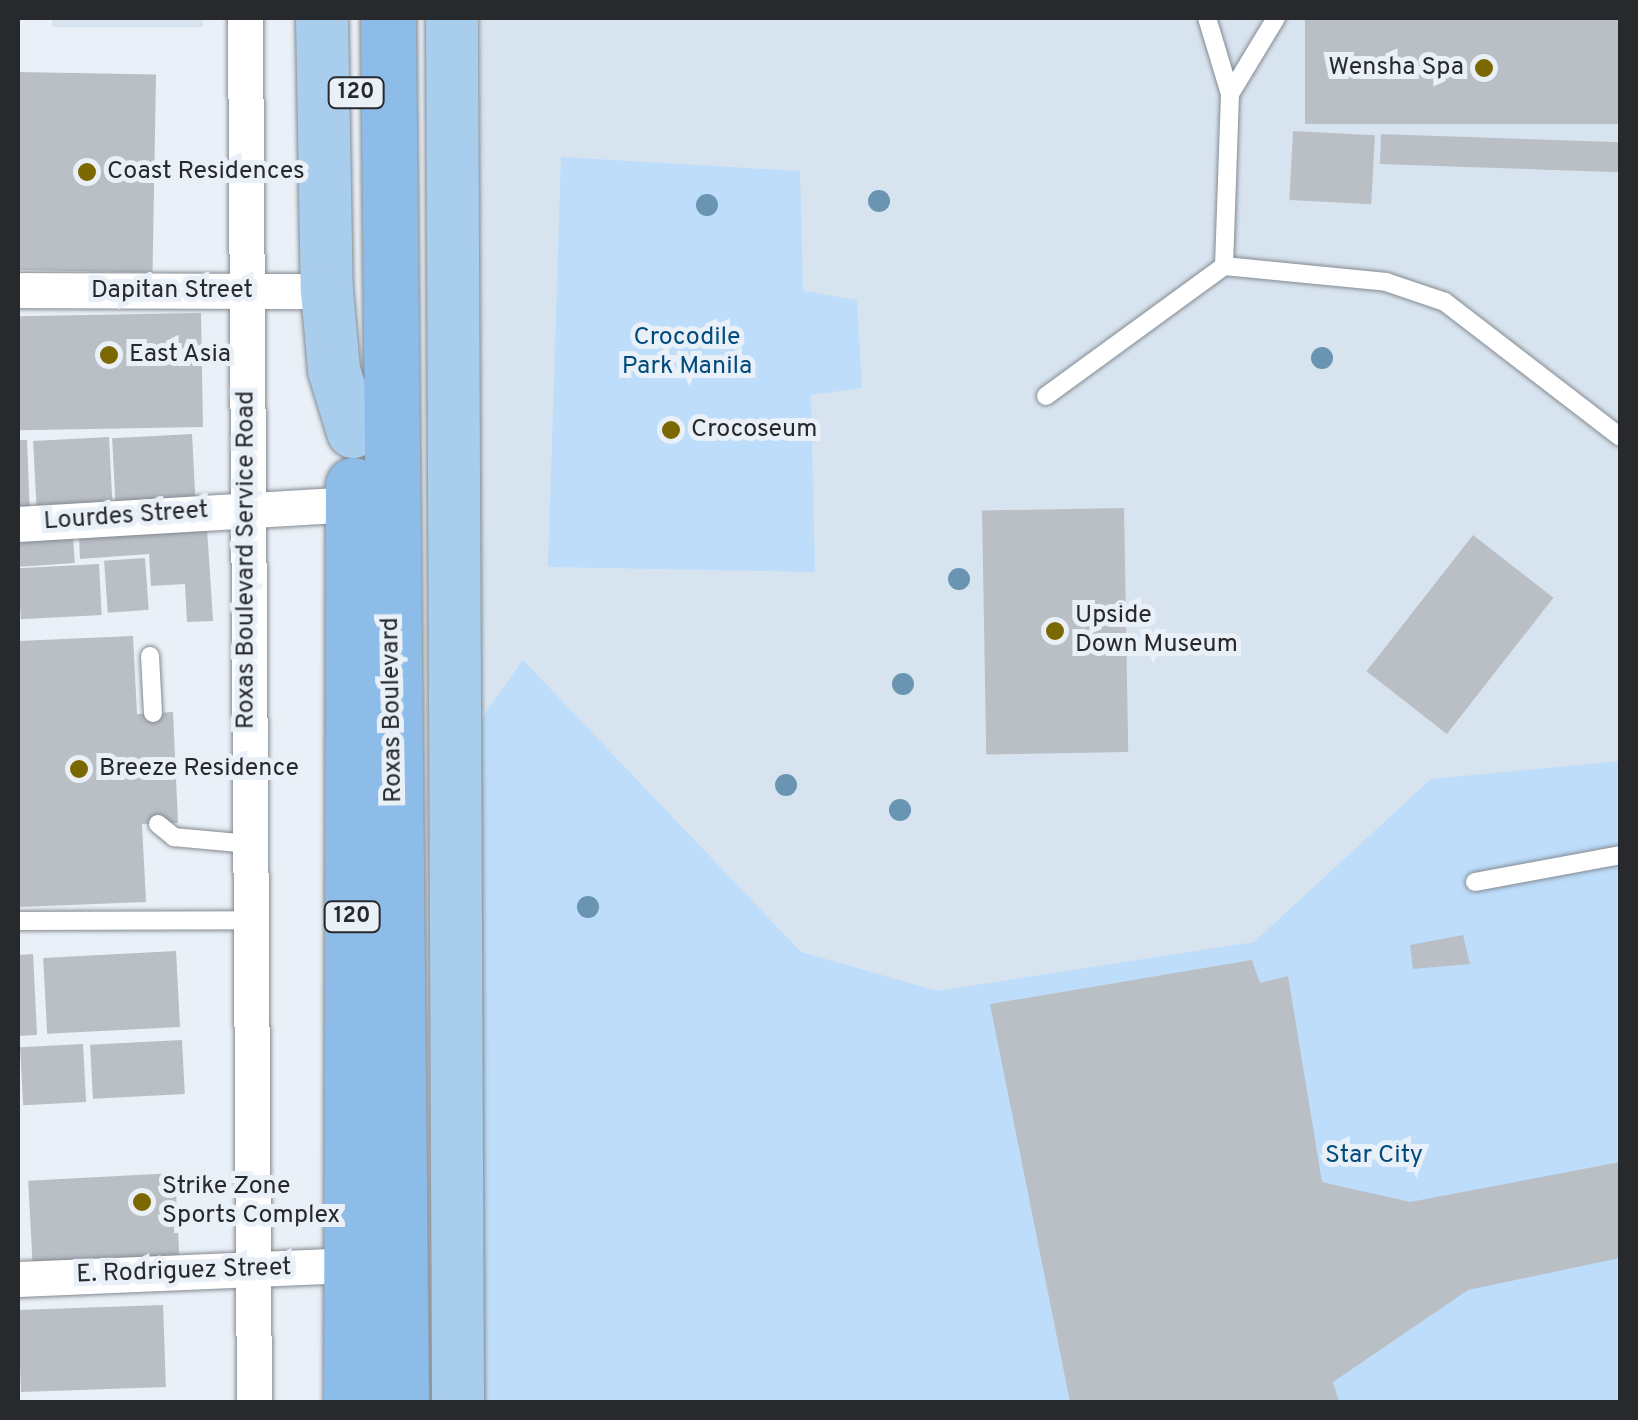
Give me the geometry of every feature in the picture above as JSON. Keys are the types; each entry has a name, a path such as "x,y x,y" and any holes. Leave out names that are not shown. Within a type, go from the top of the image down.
{"highway":[{"name":"Roxas Boulevard","path":"356,18 372,169 402,1402"},
{"name":"Roxas Boulevard","path":"351,1402 353,432 372,169 388,18"}],"main road":[{"name":"Roxas Boulevard","path":"322,18 327,292 334,370 353,432"},
{"path":"452,18 458,1402"}],"street":[{"name":"Roxas Boulevard Service Road","path":"246,18 245,510 254,1402"},
{"name":"Dapitan Street","path":"18,290 327,292"},
{"name":"Lourdes Street","path":"18,524 353,504"},
{"name":"E. Rodriguez Street","path":"18,1279 350,1264"}],"lane":[{"path":"1207,18 1230,94 1224,266"},
{"path":"1230,94 1276,18"},
{"path":"1046,396 1224,266 1386,282 1445,302 1620,438"},
{"path":"150,656 153,713"},
{"path":"158,824 174,837 248,844"},
{"path":"1476,882 1620,856"},
{"path":"18,921 249,920"}],"shaded area":[{"path":"52,18 203,18 203,27 52,27"},
{"path":"480,18 1620,18 1620,1402 480,1402"}],"green space":[{"name":"Crocodile Park Manila","path":"561,157 800,171 803,291 857,300 862,388 811,395 815,572 548,567"},
{"name":"Star City","path":"523,660 801,952 937,991 1254,942 1431,779 1620,761 1620,1402 483,1402 481,719"}],"building":[{"path":"1305,18 1620,18 1620,124 1305,124"},
{"name":"Coast Residences","path":"18,72 156,74 153,272 18,270"},
{"path":"1293,131 1375,135 1371,204 1289,200"},
{"path":"1381,134 1620,142 1619,172 1380,164"},
{"path":"201,313 203,427 20,430 18,316"},
{"path":"192,434 196,501 116,505 112,438"},
{"path":"109,437 113,508 37,512 33,441"},
{"path":"18,440 27,440 30,515 18,516"},
{"name":"Upside Down Museum","path":"1124,508 1128,752 986,754 982,510"},
{"path":"207,528 213,621 187,622 185,584 151,586 149,554 80,559 79,535"},
{"path":"1473,535 1553,598 1447,734 1366,671"},
{"path":"73,537 75,563 20,567 18,541"},
{"path":"145,558 149,610 108,613 104,561"},
{"path":"99,564 102,615 21,619 18,568"},
{"name":"Breeze Residence","path":"133,636 137,714 173,712 178,823 142,824 146,902 18,907 18,641"},
{"path":"1463,935 1470,964 1413,969 1410,945"},
{"path":"176,951 180,1027 47,1034 43,958"},
{"path":"33,954 37,1035 18,1036 18,955"},
{"path":"1252,960 1260,983 1288,976 1322,1182 1410,1202 1620,1162 1620,1258 1468,1290 1333,1382 1339,1402 1070,1402 990,1004"},
{"path":"182,1040 185,1094 93,1099 90,1045"},
{"path":"83,1044 86,1102 23,1105 20,1047"},
{"path":"175,1173 180,1262 33,1270 28,1181"},
{"path":"163,1305 166,1387 21,1392 18,1310"}],"place":[{"name":"Wensha Spa","path":"1484,68"},
{"name":"Coast Residences","path":"87,172"},
{"name":"East Asia","path":"109,355"},
{"name":"Crocoseum","path":"671,430"},
{"name":"Upside Down Museum","path":"1055,631"},
{"name":"Breeze Residence","path":"79,769"},
{"name":"Strike Zone Sports Complex","path":"142,1202"}]}
